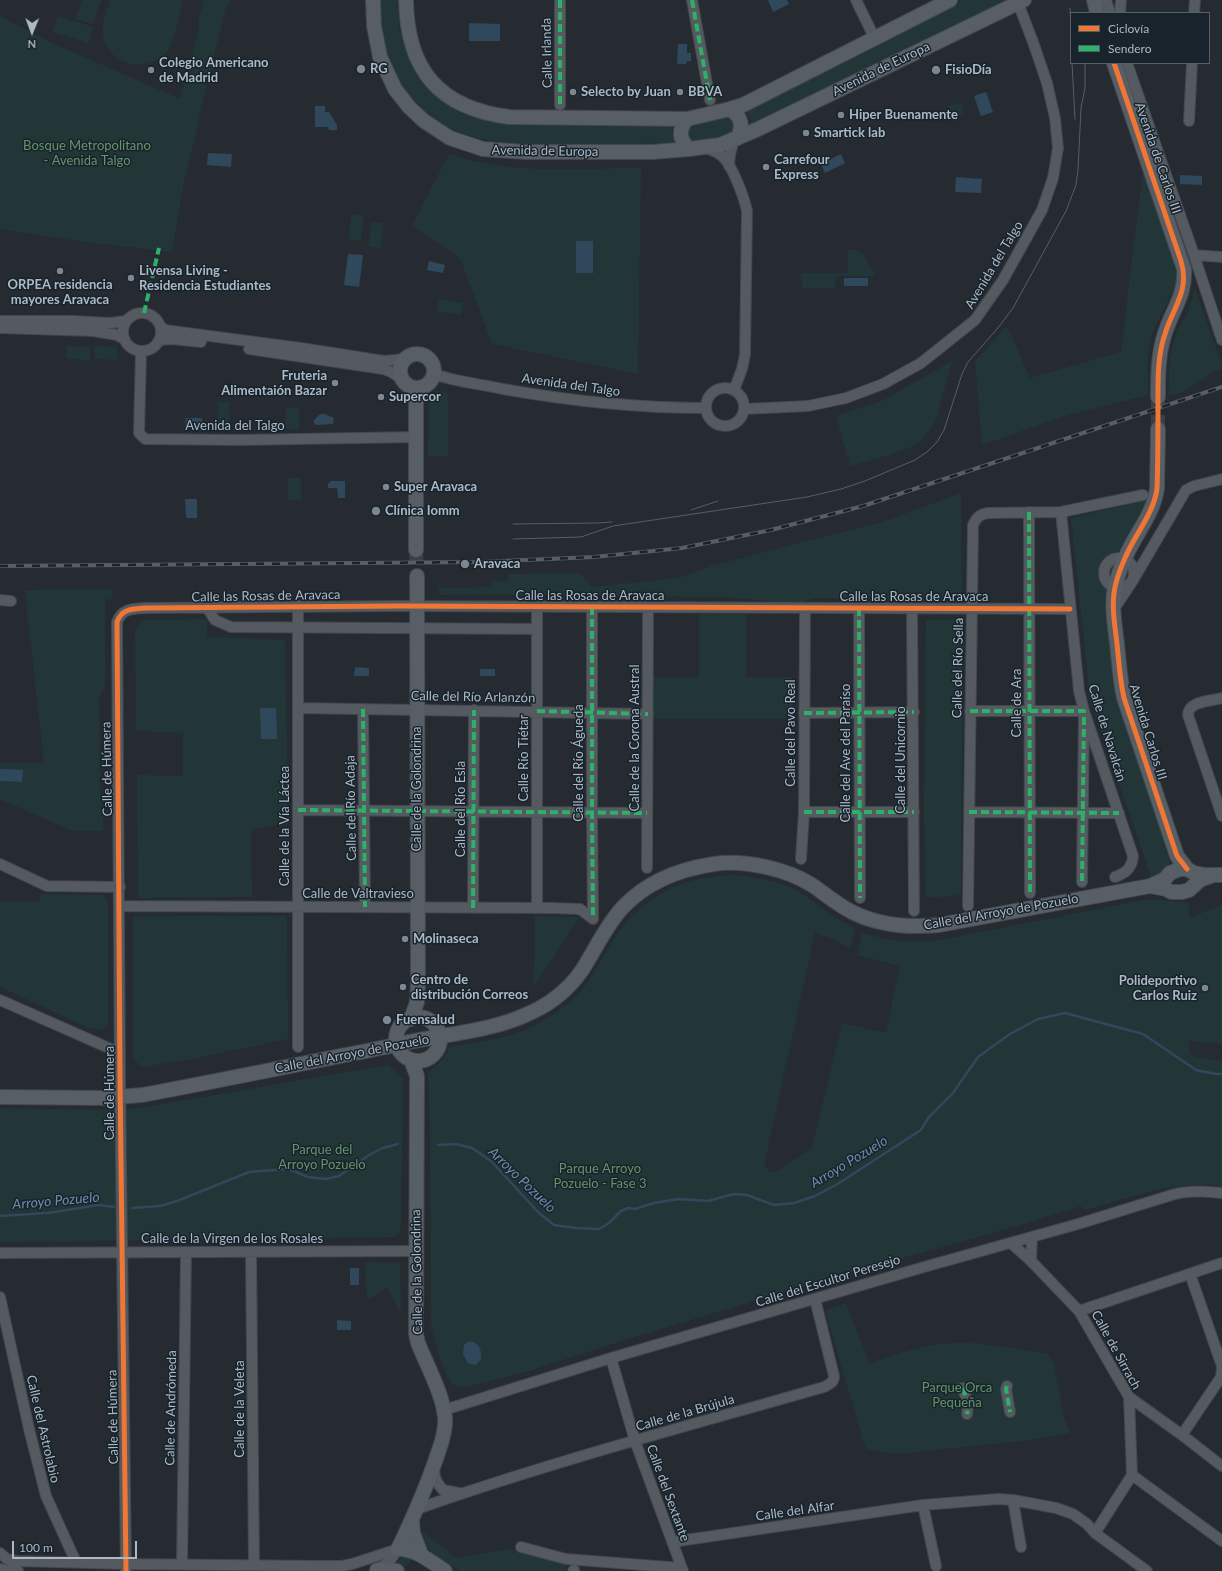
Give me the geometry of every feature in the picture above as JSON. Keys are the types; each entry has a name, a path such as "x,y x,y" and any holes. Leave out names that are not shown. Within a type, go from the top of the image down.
{"street":[{"name":"Avenida de Europa","path":"373,0 374,26 380,57 395,89 409,107 424,121 450,138 483,149 526,152 653,152 689,150 705,148 736,139 1021,2"},
{"path":"406,0 409,36 416,57 437,87 445,94 468,108 495,116 509,117 687,119 743,105 950,0"},
{"name":"Calle Irlanda","path":"560,0 560,105"},
{"path":"692,0 710,100"},
{"path":"856,0 875,39"},
{"path":"1120,12 1121,0"},
{"path":"1194,12 1195,0"},
{"name":"Avenida del Talgo","path":"744,408 808,406 846,398 883,384 921,363 975,320 1003,280 1042,210 1054,178 1058,148 1056,118 1021,2"},
{"path":"1097,3 1109,12"},
{"name":"Avenida de Carlos III","path":"1114,64 1188,258"},
{"path":"1127,64 1188,258 1222,340"},
{"path":"1189,121 1192,64"},
{"path":"730,109 739,116 742,127 730,154 730,166"},
{"path":"687,119 681,126 680,132 683,143 689,150"},
{"path":"705,148 717,152 730,166 746,204 747,211 745,355 742,369 734,390"},
{"path":"1188,258 1222,257"},
{"path":"1158,397 1160,351 1166,328 1183,290 1188,258"},
{"path":"159,340 172,339 191,341 383,369 402,379 408,386 416,388 427,385 434,374 434,366 426,356 421,354 415,354 404,359 384,362 301,348 165,330 160,326 154,317 144,313 134,314 126,321 122,333 130,348 141,351 152,348 159,340 161,331 160,326"},
{"path":"0,321 73,321 110,323 126,321"},
{"path":"0,328 94,331 117,335 124,339"},
{"name":"Avenida del Talgo","path":"141,351 139,433 145,439 239,440 416,437"},
{"path":"402,379 400,369 404,359"},
{"name":"Avenida del Talgo","path":"434,374 464,382 560,398 639,407 706,408"},
{"path":"416,388 416,550"},
{"path":"723,388 734,390 742,398 744,408 743,414 735,423 724,426 718,425 710,418 706,408 709,397 717,389 723,388"},
{"name":"Avenida Carlos III","path":"1158,429 1156,498 1151,512 1124,559 1115,587 1114,621 1124,698 1178,856 1177,864 1180,877"},
{"path":"1114,609 1132,582 1181,496 1186,490 1194,486 1222,479"},
{"name":"Calle del Río Sella","path":"968,906 973,524 976,518 982,514 1061,512 1143,495"},
{"name":"Calle de Ara","path":"1029,512 1030,893"},
{"name":"Calle de Navalcán","path":"1061,512 1079,691 1084,710 1134,856 1130,868 1121,875 1115,877"},
{"path":"1115,587 1126,587 1132,582 1134,569 1131,564 1124,559"},
{"name":"Calle de la Golondrina","path":"416,576 418,1019"},
{"path":"0,600 11,601"},
{"name":"Calle las Rosas de Aravaca","path":"117,622 122,613 130,609 298,606 1070,609"},
{"name":"Calle de la Vía Láctea","path":"298,606 298,1047"},
{"name":"Calle Río Tiétar","path":"537,607 537,908"},
{"name":"Calle del Río Águeda","path":"592,607 593,919"},
{"name":"Calle las Rosas de Aravaca","path":"207,608 215,620 231,628 298,627 537,629"},
{"name":"Calle de la Corona Austral","path":"647,868 648,608"},
{"name":"Calle del Pavo Real","path":"802,859 804,812 805,608"},
{"name":"Calle del Ave del Paraíso","path":"859,608 860,898"},
{"name":"Calle del Unicornio","path":"912,608 914,712 914,911"},
{"name":"Calle de Húmera","path":"117,622 120,887 120,1097 126,1568"},
{"path":"1222,698 1191,706 1188,711 1188,715 1219,796 1222,816"},
{"name":"Calle del Río Arlanzón","path":"298,708 648,714"},
{"name":"Calle del Río Adaja","path":"363,709 365,907"},
{"name":"Calle del Río Esla","path":"473,908 474,710"},
{"path":"970,711 1084,710 1082,882"},
{"path":"804,713 914,712"},
{"path":"298,810 647,813"},
{"path":"804,812 914,812"},
{"path":"969,812 1083,814 1119,813"},
{"name":"Calle del Arroyo de Pozuelo","path":"0,1096 120,1097 184,1087 490,1027 511,1021 534,1012 547,1004 570,985 611,923 622,908 634,897 669,876 716,863 750,864 782,871 811,885 852,912 882,923 904,927 939,925 1150,886 1180,877"},
{"path":"0,864 47,886 120,887"},
{"path":"1180,877 1216,875"},
{"name":"Calle de Valtravieso","path":"120,906 580,909 593,919"},
{"path":"0,1000 120,1053"},
{"path":"425,1060 411,1060 402,1054 397,1045 396,1036 400,1028 406,1021 418,1019 435,1026 440,1037"},
{"name":"Calle de la Golondrina","path":"417,1076 425,1060 434,1055 440,1042 440,1037"},
{"name":"Calle de la Golondrina","path":"385,1569 415,1514 434,1465 443,1436 445,1421 444,1410 418,1343 416,1334 417,1076 411,1060"},
{"name":"Calle del Escultor Peresejo","path":"444,1410 611,1358 924,1266 1078,1224 1175,1194 1190,1191 1222,1193"},
{"path":"1031,1261 1032,1237"},
{"name":"Calle de Sirrach","path":"1011,1243 1031,1261 1079,1311 1129,1397 1132,1475"},
{"name":"Calle de la Virgen de los Rosales","path":"0,1253 416,1250"},
{"name":"Calle de Andrómeda","path":"182,1564 186,1252"},
{"name":"Calle de la Veleta","path":"251,1252 254,1565"},
{"path":"1079,1311 1222,1263"},
{"path":"1182,1435 1221,1377 1222,1367 1190,1274"},
{"name":"Calle del Astrolabio","path":"0,1297 29,1429 46,1496 76,1562"},
{"name":"Calle de la Brújula","path":"415,1514 461,1493 831,1384 834,1380 834,1376 815,1299"},
{"name":"Calle del Sextante","path":"522,1547 566,1559 682,1569 635,1441 611,1358"},
{"path":"1007,1386 1006,1389 1010,1412"},
{"path":"962,1388 969,1404 968,1414"},
{"path":"1129,1397 1222,1466"},
{"name":"Calle de la Brújula","path":"434,1465 434,1476 436,1482 443,1490 461,1493"},
{"path":"1095,1533 1132,1475 1222,1541"},
{"name":"Calle del Alfar","path":"672,1542 923,1505 998,1499 1056,1508 1073,1514 1087,1524 1095,1533 1147,1571"},
{"path":"1012,1500 1021,1547"},
{"path":"923,1505 936,1566"},
{"path":"415,1514 413,1533 421,1554"},
{"path":"0,1553 7,1559 17,1561 76,1562 126,1568 182,1564 340,1568 396,1550 406,1550 421,1554 445,1571"},
{"path":"0,1569 18,1571"}],"green space":[{"path":"82,0 101,0 93,24 76,19"},
{"path":"110,0 183,0 171,45 160,58 151,63 130,63 111,53 106,44 103,33 104,20"},
{"name":"Bosque Metropolitano - Avenida Talgo","path":"204,0 230,0 226,6 183,186 172,252 85,242 0,229 0,16 50,42 180,99 199,27 199,17"},
{"path":"381,0 398,0 399,27 407,53 428,87 463,114 491,122 516,125 675,125 672,130 675,143 506,143 484,140 464,134 444,125 426,112 409,94 394,72 384,42"},
{"path":"961,0 1010,0 753,128 745,109"},
{"path":"58,16 93,27 88,43 53,32"},
{"path":"961,103 964,115 952,118 948,106"},
{"path":"727,114 735,118 735,133 713,140 701,141 691,140 687,136 688,125"},
{"path":"449,154 472,161 519,168 641,168 638,374 492,344 462,263 458,256 412,226"},
{"path":"1143,171 1170,248 1176,272 1176,284 1153,332 1148,353 1148,395 1065,416 982,445 975,362 1006,327 1009,330 1030,378 1121,352"},
{"path":"351,214 364,216 361,241 349,239"},
{"path":"371,222 384,223 381,248 369,247"},
{"path":"848,250 856,250 861,252 875,273 874,276 836,276 835,288 802,288 801,273 848,273"},
{"path":"1195,289 1222,365 1222,369 1210,372 1206,378 1180,393 1168,396 1170,355 1177,330 1187,314"},
{"path":"439,299 463,303 461,315 437,311"},
{"path":"67,346 90,347 90,360 67,359"},
{"path":"95,346 117,347 117,360 95,359"},
{"path":"952,361 935,422 925,437 913,446 890,455 850,466 836,416 882,401"},
{"path":"435,391 448,393 448,456 428,456 429,396"},
{"path":"218,402 230,402 229,427 217,427"},
{"path":"286,408 299,408 299,429 286,429"},
{"path":"288,478 301,478 301,500 288,500"},
{"path":"961,493 962,600 814,598 799,603 717,597 439,595 439,588 491,587 491,581 508,581 508,574 580,573 592,587 679,578 714,565 882,522"},
{"path":"1148,500 1118,552 1105,558 1099,568 1100,580 1107,588 1108,619 1141,759 1170,862 1162,872 1154,876 1151,876 1089,698 1071,518"},
{"path":"113,589 112,599 105,600 105,687 99,697 100,791 102,797 103,831 72,831 0,799 0,763 44,763 25,590"},
{"path":"699,614 746,614 746,677 792,677 792,719 650,719 650,677 699,677"},
{"path":"207,619 207,637 285,640 288,824 251,829 252,897 138,898 137,775 183,776 183,733 136,731 135,629 143,620"},
{"path":"926,620 963,620 961,895 926,898 924,812"},
{"name":"Parque Arroyo Pozuelo - Fase 3","path":"732,875 766,880 790,887 833,916 855,928 850,949 835,940 815,933 764,1166 769,1171 776,1172 812,1148 842,1023 886,1033 900,966 857,955 862,933 895,941 930,942 1150,899 1189,903 1189,918 1222,905 1222,1044 1188,1041 1191,1055 1222,1061 1222,1187 1190,1185 1172,1187 1085,1210 1081,1206 1017,1226 828,1279 621,1341 529,1371 462,1388 456,1386 446,1373 436,1345 431,1322 430,1121 428,1073 444,1058 450,1047 489,1040 518,1032 540,1023 564,1006 582,990 588,982 619,931 632,916 647,903 672,888 693,880"},
{"path":"41,894 102,895 108,902 108,1026 99,1030 89,1028 0,987 0,901 39,902"},
{"path":"133,916 287,916 288,1039 192,1059 142,1067 133,1059"},
{"path":"535,916 579,917 534,985"},
{"name":"Parque del Arroyo Pozuelo","path":"388,1065 403,1078 401,1225 398,1235 394,1237 0,1242 0,1108 117,1110 145,1107"},
{"path":"365,1262 398,1263 400,1266 401,1309 398,1309 390,1292 386,1288 373,1297 367,1299"},
{"name":"Parque Orca Pequeña","path":"846,1303 870,1364 890,1356 912,1350 933,1345 956,1343 1008,1347 1032,1352 1047,1353 1054,1363 1063,1414 1070,1433 1030,1440 897,1454 866,1449 825,1311"},
{"path":"421,1529 456,1558 511,1549 567,1563 566,1571 460,1571 431,1553"},
{"path":"404,1555 413,1558 406,1567 394,1564"}],"water":[{"path":"768,0 787,0 789,4 773,12"},
{"path":"469,23 500,24 500,41 469,41"},
{"path":"678,44 687,44 687,53 691,53 691,61 687,61 686,64 677,64"},
{"path":"986,92 993,112 981,116 974,96"},
{"path":"315,106 325,106 325,112 329,112 337,125 337,130 329,130 327,126 315,127"},
{"path":"208,153 232,154 231,167 207,165"},
{"path":"841,154 845,163 825,173 821,164"},
{"path":"1180,175 1202,176 1202,185 1180,184"},
{"path":"956,177 982,179 981,193 955,192"},
{"path":"576,241 593,241 593,273 576,273"},
{"path":"348,254 363,255 359,287 344,285"},
{"path":"429,261 445,265 443,273 427,270"},
{"path":"844,278 868,278 868,286 844,286"},
{"path":"320,414 325,414 334,418 333,424 316,425 314,420"},
{"path":"186,418 202,418 202,426 185,426"},
{"path":"330,481 345,481 345,498 338,498 337,488 328,488 328,483 330,483"},
{"path":"185,499 197,499 197,518 186,518"},
{"path":"355,667 369,668 369,676 355,676"},
{"path":"480,669 495,669 495,676 480,676"},
{"path":"260,708 276,708 277,739 261,739"},
{"path":"0,769 23,770 22,782 0,781"},
{"path":"350,1268 359,1268 359,1285 350,1285"},
{"path":"337,1320 351,1321 351,1330 337,1330"},
{"path":"469,1341 475,1343 479,1347 481,1353 481,1359 476,1365 468,1363 463,1354 464,1345"}],"waterway":[{"name":"Arroyo Pozuelo","path":"438,1145 456,1144 472,1148 491,1161 539,1213 554,1225 599,1229 609,1223 621,1211 628,1208 635,1209 654,1203 678,1199 708,1201 734,1194 747,1195 774,1205 794,1203 815,1196 836,1185 921,1130 929,1117 953,1093 978,1057 1010,1034 1038,1019 1065,1013 1143,1034 1196,1070 1222,1074"},
{"name":"Arroyo Pozuelo","path":"132,1208 160,1206 177,1201 249,1172 288,1169 308,1177 326,1179 339,1176 369,1155 383,1148 398,1144"},
{"name":"Arroyo Pozuelo","path":"0,1216 48,1213 99,1205 114,1207"}],"tunnel":[{"path":"1158,397 1158,429"},
{"path":"416,550 417,576"}],"tram line":[{"path":"1070,8 1070,12"},
{"path":"1072,64 1075,119"},
{"path":"513,539 581,537 613,526 807,497 841,489 865,481 915,460 927,452 937,442 944,430 962,374 968,362 1013,308 1066,211 1076,185 1078,170 1081,108 1085,88 1085,64"},
{"path":"691,510 718,501"},
{"path":"513,524 612,522"}],"railway":[{"path":"0,566 479,562 594,557 682,548 771,530 863,506 1222,387"}],"marked path":[{"path":"560,0 560,105"},
{"path":"692,0 710,100"},
{"path":"144,313 159,248"},
{"path":"1029,512 1030,893"},
{"path":"592,607 593,919"},
{"path":"859,608 860,898"},
{"path":"363,709 365,907"},
{"path":"473,908 474,710"},
{"path":"537,711 648,714"},
{"path":"970,711 1084,711 1082,882"},
{"path":"804,713 914,712"},
{"path":"298,810 647,813"},
{"path":"804,812 914,812"},
{"path":"969,812 1119,813"},
{"path":"1007,1386 1006,1389 1010,1412"},
{"path":"962,1388 967,1401 967,1414"}],"cycle path":[{"path":"1114,64 1181,261 1183,281 1179,299 1168,324 1162,343 1159,361 1157,489 1148,516 1129,549 1119,572 1114,594 1114,623 1124,698 1177,856 1187,869"},
{"path":"126,1571 120,1079 117,622 119,617 128,610 146,608 399,606 1070,609"}],"place":[{"name":"RG","path":"361,69"},
{"name":"Colegio Americano de Madrid","path":"151,70"},
{"name":"FisioDía","path":"936,70"},
{"name":"Selecto by Juan","path":"573,92"},
{"name":"BBVA","path":"680,92"},
{"name":"Hiper Buenamente","path":"841,115"},
{"name":"Smartick lab","path":"806,133"},
{"name":"Carrefour Express","path":"766,167"},
{"name":"ORPEA residencia mayores Aravaca","path":"60,271"},
{"name":"Livensa Living - Residencia Estudiantes","path":"131,278"},
{"name":"Fruteria Alimentaión Bazar","path":"335,383"},
{"name":"Supercor","path":"381,397"},
{"name":"Super Aravaca","path":"386,487"},
{"name":"Clínica Iomm","path":"376,511"},
{"name":"Aravaca","path":"465,564"},
{"name":"Molinaseca","path":"405,939"},
{"name":"Centro de distribución Correos","path":"403,987"},
{"name":"Polideportivo Carlos Ruiz","path":"1205,988"},
{"name":"Fuensalud","path":"387,1020"}]}
